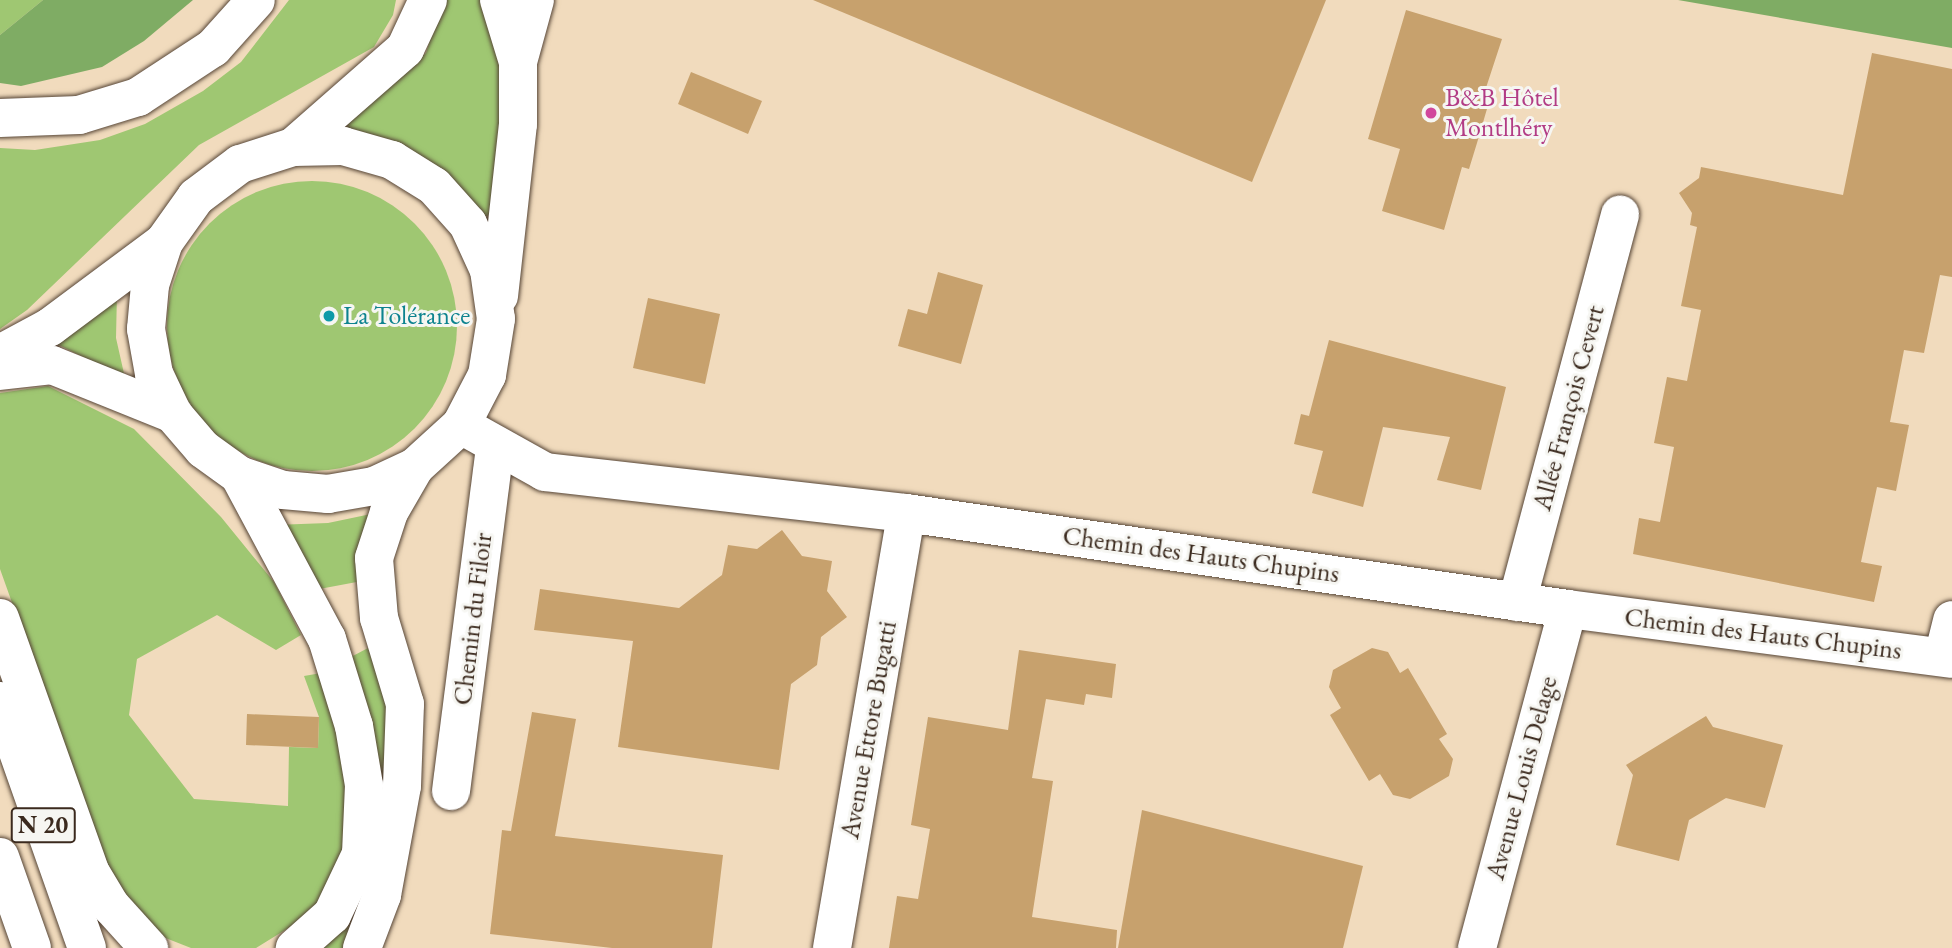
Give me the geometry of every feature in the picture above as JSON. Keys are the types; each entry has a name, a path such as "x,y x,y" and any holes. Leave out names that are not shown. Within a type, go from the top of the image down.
{"main road":[{"path":"0,118 79,115 138,97 213,48 256,0"},
{"path":"429,0 405,50 293,147 229,173 196,197 164,242 150,285 146,329 154,374 173,414 203,449 239,475 283,490 328,494 374,486 415,467 461,425 487,375 516,149 518,62 535,0"},
{"path":"499,0 518,62"},
{"path":"293,147 355,149 392,160 434,186 468,223 489,270 496,319"},
{"name":"Allée François Cevert","path":"1517,602 1620,214"},
{"path":"0,354 50,327 164,242"},
{"path":"0,371 51,365 173,414"},
{"name":"Chemin des Hauts Chupins","path":"461,425 495,447 545,472 906,513 1517,602 1947,658"},
{"name":"Chemin du Filoir","path":"451,791 495,447"},
{"path":"362,948 382,895 402,786 405,704 379,618 374,558 389,512 415,467"},
{"path":"239,475 327,639 354,726 364,785 360,854 332,915 295,948"},
{"name":"Avenue Ettore Bugatti","path":"832,948 906,513"},
{"name":"Avenue Louis Delage","path":"1477,948 1568,609"},
{"path":"0,618 91,873 111,906 149,948"},
{"path":"1947,658 1952,620"},
{"name":"N 20","path":"0,701 87,948"},
{"name":"N 20","path":"0,857 32,948"}],"green space":[{"path":"0,0 43,0 0,35"},
{"path":"43,0 193,0 144,41 102,67 21,86 0,83 0,35"},
{"path":"289,0 396,0 393,15 374,47 199,145 27,310 0,329 0,148 35,150 100,140 145,124 203,91 241,62"},
{"path":"442,0 483,0 503,76 497,211 487,216 476,213 338,128 426,53"},
{"path":"1678,0 1952,0 1952,48"},
{"path":"312,181 340,184 367,192 393,205 415,223 433,245 446,271 454,298 457,326 454,354 446,381 433,407 415,429 393,447 367,460 340,468 312,471 284,468 257,460 231,447 209,429 191,407 178,381 170,354 167,326 170,298 178,271 191,245 209,223 231,205 257,192 284,184"},
{"path":"117,292 116,338 125,378 57,344"},
{"path":"48,386 134,429 221,517 274,582 301,635 276,650 217,615 137,659 129,715 194,799 288,806 289,747 318,748 319,717 304,676 327,672 351,821 335,878 311,914 256,948 191,948 163,937 129,905 105,863 0,569 0,393"},
{"path":"371,514 362,581 314,590 274,525 328,523"},
{"path":"368,648 389,692 390,806 352,948 323,948 358,904 349,658"}],"building":[{"path":"813,0 1326,0 1252,182"},
{"name":"B&B Hôtel Montlhéry","path":"1406,10 1502,39 1482,100 1489,102 1477,143 1469,169 1462,167 1444,230 1382,211 1400,149 1368,139"},
{"path":"1872,53 1952,69 1952,277 1940,275 1924,353 1904,350 1890,422 1909,425 1896,491 1877,487 1861,562 1882,566 1874,602 1633,554 1639,518 1660,522 1674,447 1654,443 1667,377 1687,381 1701,310 1681,306 1697,227 1690,225 1692,213 1679,193 1699,178 1701,167 1843,195"},
{"path":"691,72 762,101 748,134 678,104"},
{"path":"938,272 983,285 961,364 898,346 908,309 927,314"},
{"path":"648,298 720,314 705,384 633,368"},
{"path":"1329,340 1506,387 1481,490 1437,480 1450,437 1383,427 1363,507 1312,493 1323,451 1294,444 1301,414 1309,416"},
{"path":"782,530 802,556 832,561 827,591 847,617 821,637 817,665 791,684 779,770 618,747 633,641 534,630 540,589 679,608 722,575 728,545 757,549"},
{"path":"1372,648 1388,652 1400,673 1408,668 1447,734 1439,739 1453,759 1449,776 1410,799 1393,795 1380,774 1369,781 1330,715 1341,708 1329,687 1333,670"},
{"path":"1019,650 1116,664 1112,698 1086,694 1084,705 1046,699 1032,778 1053,781 1032,917 1117,930 1116,948 889,948 897,896 918,899 930,829 911,825 928,717 1008,730"},
{"path":"532,712 576,719 555,836 723,855 712,948 612,948 490,934 502,830 511,831"},
{"path":"247,714 319,717 318,748 246,745"},
{"path":"1706,716 1713,727 1783,745 1765,808 1726,798 1689,820 1679,861 1616,845 1633,775 1626,765"},
{"path":"1142,810 1363,866 1343,948 1118,948"}],"place":[{"name":"B&B Hôtel Montlhéry","path":"1431,113"},
{"name":"La Tolérance","path":"329,316"}]}
